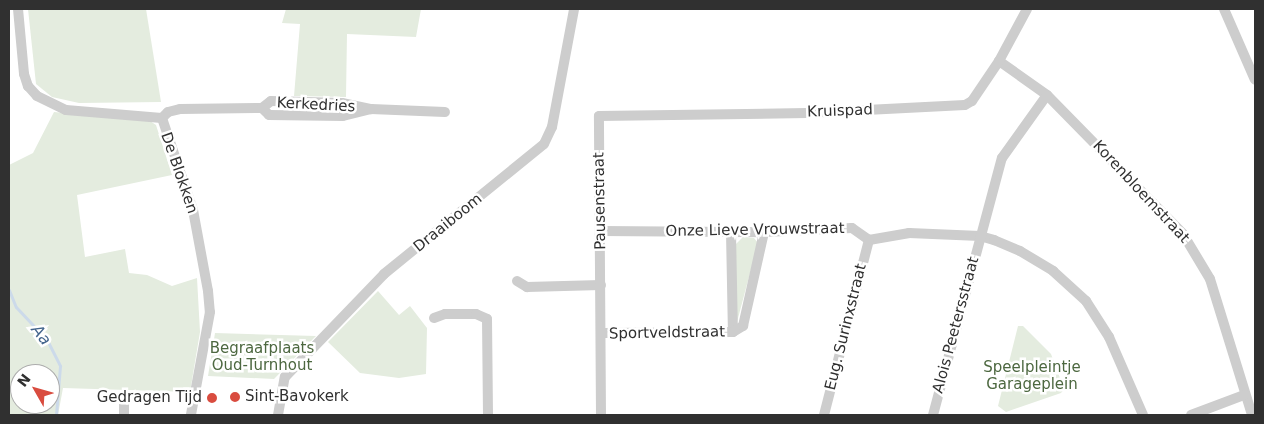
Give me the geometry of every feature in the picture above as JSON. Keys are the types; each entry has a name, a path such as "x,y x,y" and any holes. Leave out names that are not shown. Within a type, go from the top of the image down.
{"street":[{"name":"De Blokken","path":"18,9 24,74 28,86 37,96 66,110 162,118 193,210 208,291 210,312 191,415"},
{"name":"Draaiboom","path":"278,415 285,377 384,274 544,144 552,127 574,9"},
{"name":"Kruispad","path":"599,116 806,113 965,105 999,61 1027,9"},
{"path":"1226,9 1255,80"},
{"name":"Korenbloemstraat","path":"999,61 1047,95 1143,191 1197,254 1210,278 1244,395 1252,415"},
{"name":"Alois Peetersstraat","path":"932,415 1002,158 1047,95"},
{"name":"Kerkedries","path":"162,118 180,109 262,108 269,115 343,116 371,109 445,112"},
{"name":"Pausenstraat","path":"599,116 602,333 601,415"},
{"name":"Onze Lieve Vrouwstraat","path":"601,231 764,232 852,228 869,240"},
{"name":"Sportveldstraat","path":"731,232 733,332"},
{"name":"Sportveldstraat","path":"602,333 733,332 743,326 764,232"},
{"path":"869,240 909,233 980,236 1020,251 1039,262 1068,283 1086,301 1109,337 1143,415"},
{"name":"Eug. Surinxstraat","path":"824,415 869,240"},
{"path":"517,282 526,287 601,285"},
{"path":"434,318 445,314 476,314 487,319 488,415"},
{"path":"1191,415 1244,395"},
{"path":"124,403 124,415"}],"green space":[{"path":"28,9 146,9 161,102 79,103 52,97 36,84"},
{"path":"286,9 421,9 416,37 347,34 346,97 294,96 300,24 282,23"},
{"path":"54,112 150,121 156,125 172,175 77,195 85,257 125,249 129,273 147,275 172,286 197,278 200,332 190,392 63,388 60,404 60,364 10,364 10,414 58,414 9,415 9,165 33,153"},
{"path":"743,237 754,238 758,243 737,322 735,245"},
{"path":"378,291 399,315 410,306 427,328 426,374 399,378 360,373 328,342"},
{"name":"Speelpleintje Garageplein","path":"1018,326 1023,326 1051,354 1064,389 1061,393 1006,412 998,406"},
{"name":"Begraafplaats Oud-Turnhout","path":"215,333 316,336 274,379 208,376"}],"waterway":[{"name":"Aa","path":"9,290 16,307 47,340 60,366 56,415"}],"place":[{"name":"Sint-Bavokerk","path":"235,397"},
{"name":"Gedragen Tijd","path":"212,398"}]}
